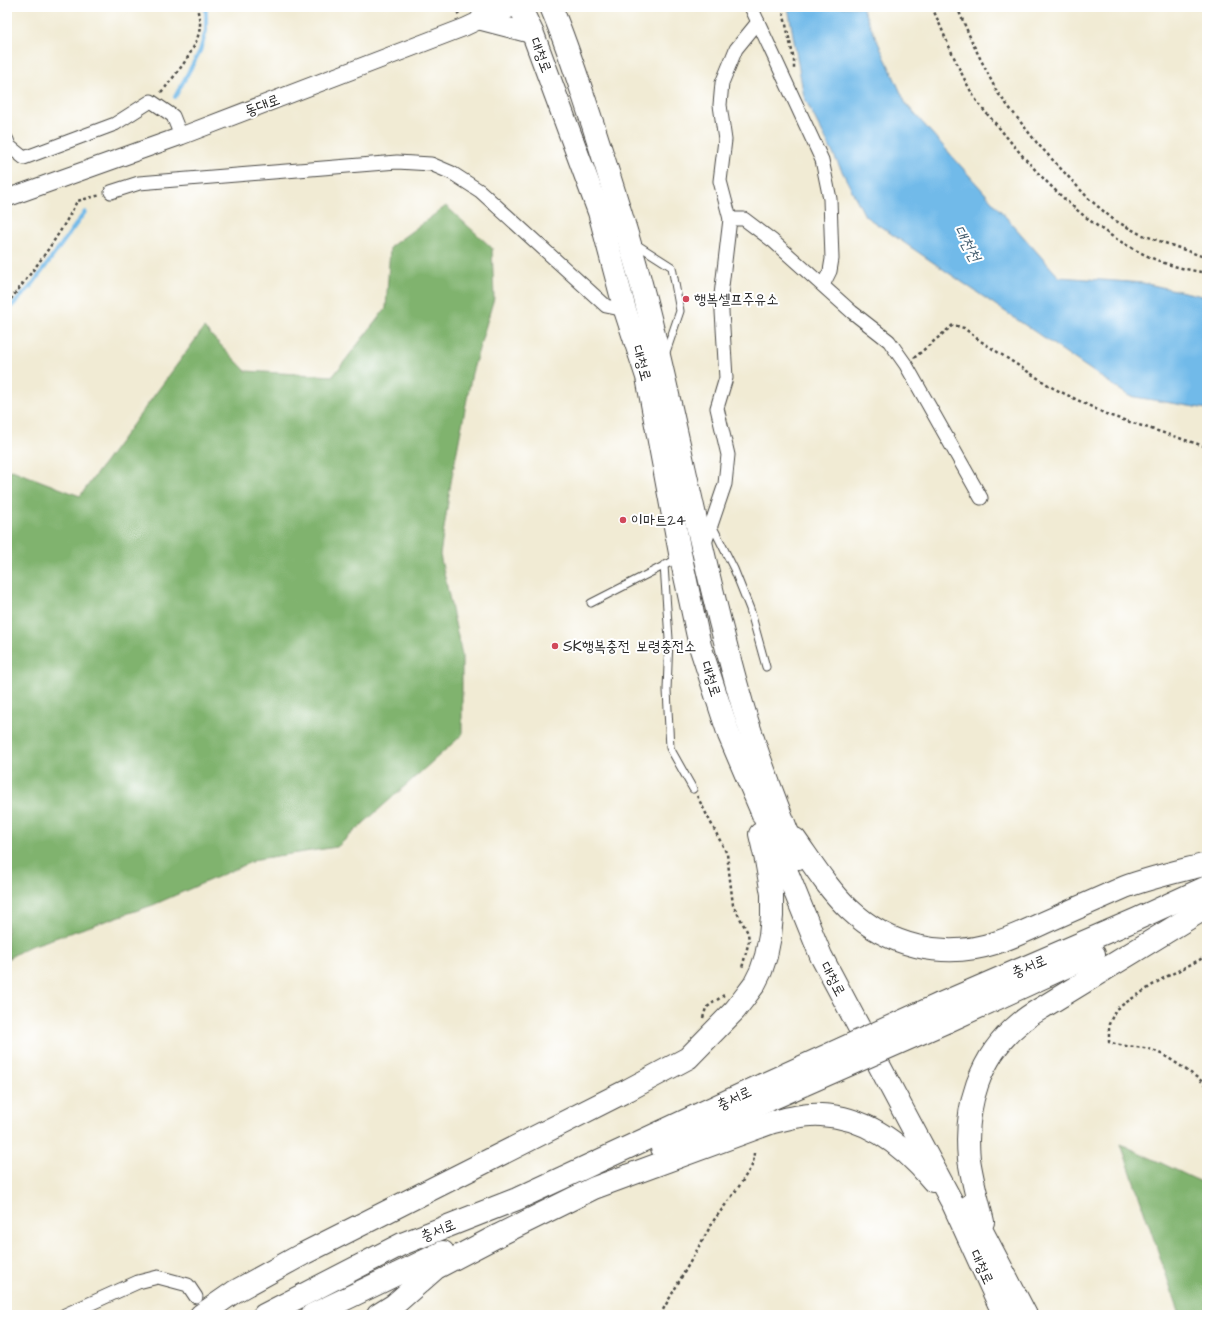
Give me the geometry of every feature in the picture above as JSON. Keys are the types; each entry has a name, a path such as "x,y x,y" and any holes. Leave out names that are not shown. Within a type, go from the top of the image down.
{"highway":[{"name":"대청로","path":"520,7 533,34 599,212 646,377 686,556 722,628 744,709 784,823 835,950 861,1003 1026,1315"},
{"name":"대청로","path":"551,7 617,199 662,367 686,556 700,646 729,735 821,956 953,1204 1004,1315"},
{"path":"198,1306 234,1292 303,1254 628,1090 688,1058 735,1010 754,985 761,971 770,936 772,894 747,776"},
{"path":"784,823 833,892 849,909 878,931 909,945 932,950 959,950 993,944 1013,937 1127,887 1160,876 1207,864"},
{"name":"충서로","path":"943,1013 1207,887"},
{"name":"충서로","path":"943,1013 1207,904"},
{"path":"986,1238 969,1159 968,1120 976,1085 992,1054 1004,1038 1020,1022 1207,907"},
{"path":"766,1093 943,1013"},
{"name":"충서로","path":"264,1315 402,1244 517,1199 766,1093"},
{"name":"충서로","path":"312,1315 604,1174 766,1093"},
{"path":"378,1315 394,1305 436,1268 594,1188 773,1122 792,1117 814,1115 835,1116 864,1125 879,1133 896,1144 916,1163 953,1204"}],"main road":[{"path":"482,13 533,34"}],"street":[{"name":"동대로","path":"7,198 181,136 465,27 482,13 516,7"},
{"path":"751,7 822,160 830,199 832,259 830,271 822,285"},
{"path":"686,556 712,525 725,484 728,455 716,408 726,378 721,295 730,219 720,181 725,140 720,105 722,83 736,49 758,22"},
{"path":"7,140 9,146 24,158 115,124 151,101 174,116 181,136"},
{"path":"111,192 138,183 397,162 431,164 452,173 480,191 606,306 626,310"},
{"path":"730,219 744,219 773,241 852,312 889,341 906,365 981,498"},
{"path":"65,1315 138,1282 158,1277 188,1285 198,1306"}],"lane":[{"path":"628,240 672,267 680,311 662,367"},
{"path":"712,525 734,569 750,609 766,667"},
{"path":"591,604 686,556"},
{"path":"686,556 669,639 667,690 670,748 693,789"}],"path":[{"path":"151,101 165,88 188,56 197,39 200,23 197,7"},
{"path":"782,7 794,60 793,95"},
{"path":"932,7 973,96 1020,154 1070,205 1112,237 1152,259 1188,270 1207,273"},
{"path":"957,7 973,44 997,92 1037,143 1089,199 1114,220 1140,234 1207,258"},
{"path":"7,304 37,265 70,216 77,201 111,192"},
{"path":"906,365 953,325 964,328 979,340 1053,388 1108,415 1207,447"},
{"path":"693,789 727,854 733,905 748,934 749,941 742,970"},
{"path":"1207,956 1162,979 1116,1009 1109,1024 1109,1042 1118,1046 1150,1049 1172,1061 1207,1085"},
{"path":"703,1020 706,1008 728,992"},
{"path":"660,1315 714,1220 738,1188 753,1164 754,1153"}],"green space":[{"path":"446,206 492,248 494,298 472,373 451,482 440,555 462,655 462,735 337,847 258,859 153,905 28,947 7,959 7,471 12,470 80,496 204,328 246,371 333,376 386,308 390,247"},
{"path":"1121,1144 1207,1186 1207,1315 1180,1315"}],"water":[{"name":"대천천","path":"788,7 862,7 906,104 1059,277 1143,283 1207,297 1207,409 1129,396 865,216 804,97"}],"waterway":[{"path":"175,97 200,51 206,31 206,7"},
{"path":"7,311 32,285 85,212"}],"place":[{"name":"행복셀프주유소","path":"686,299"},
{"name":"이마트24","path":"623,520"},
{"name":"SK행복충전 보령충전소","path":"555,646"}]}
